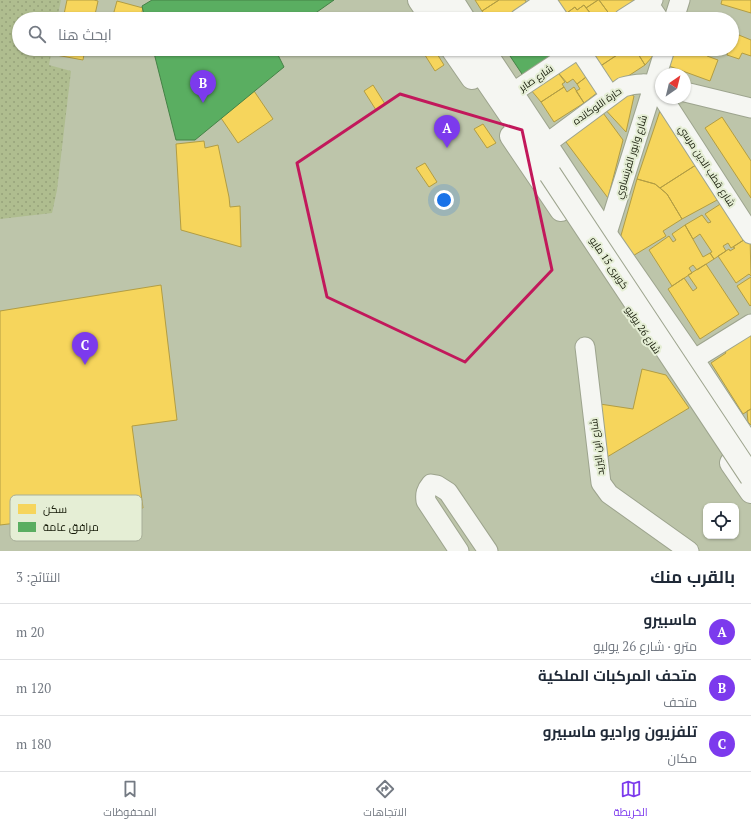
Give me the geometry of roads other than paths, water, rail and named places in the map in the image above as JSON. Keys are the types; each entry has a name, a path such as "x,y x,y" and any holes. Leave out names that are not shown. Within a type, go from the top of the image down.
{"main road":[{"path":"419,0 427,12"},
{"path":"432,0 440,12"},
{"path":"452,0 460,12"},
{"name":"شارع 26 يوليو","path":"457,56 665,362 751,492"},
{"name":"كوبرى 15 مايو","path":"470,56 751,477"},
{"path":"488,56 606,236 693,360 751,448"}],"street":[{"path":"529,12 547,0 555,12"},
{"path":"676,12 680,0"},
{"path":"633,12 649,1 655,12"},
{"name":"شارع صابر","path":"512,93 568,56"},
{"path":"584,56 610,96"},
{"name":"شارع وابور الفرنساوي","path":"662,68 663,56"},
{"name":"حارة اللوكانده","path":"546,144 623,87 644,83 655,88"},
{"path":"691,93 751,108"},
{"name":"شارع وابور الفرنساوي","path":"598,265 606,236 655,104"},
{"name":"شارع قطب الدين مرسي","path":"668,104 751,234"},
{"path":"693,360 751,324"},
{"name":"شارع ابن اليزيد","path":"585,347 601,483 609,494 689,551"},
{"path":"459,551 426,501 425,495 431,484 437,485 448,492 488,551"}],"place":[{"name":"متحف المركبات الملكية","path":"203,103"},
{"name":"ماسبيرو","path":"447,148"},
{"name":"تلفزيون وراديو ماسبيرو","path":"85,365"}]}
